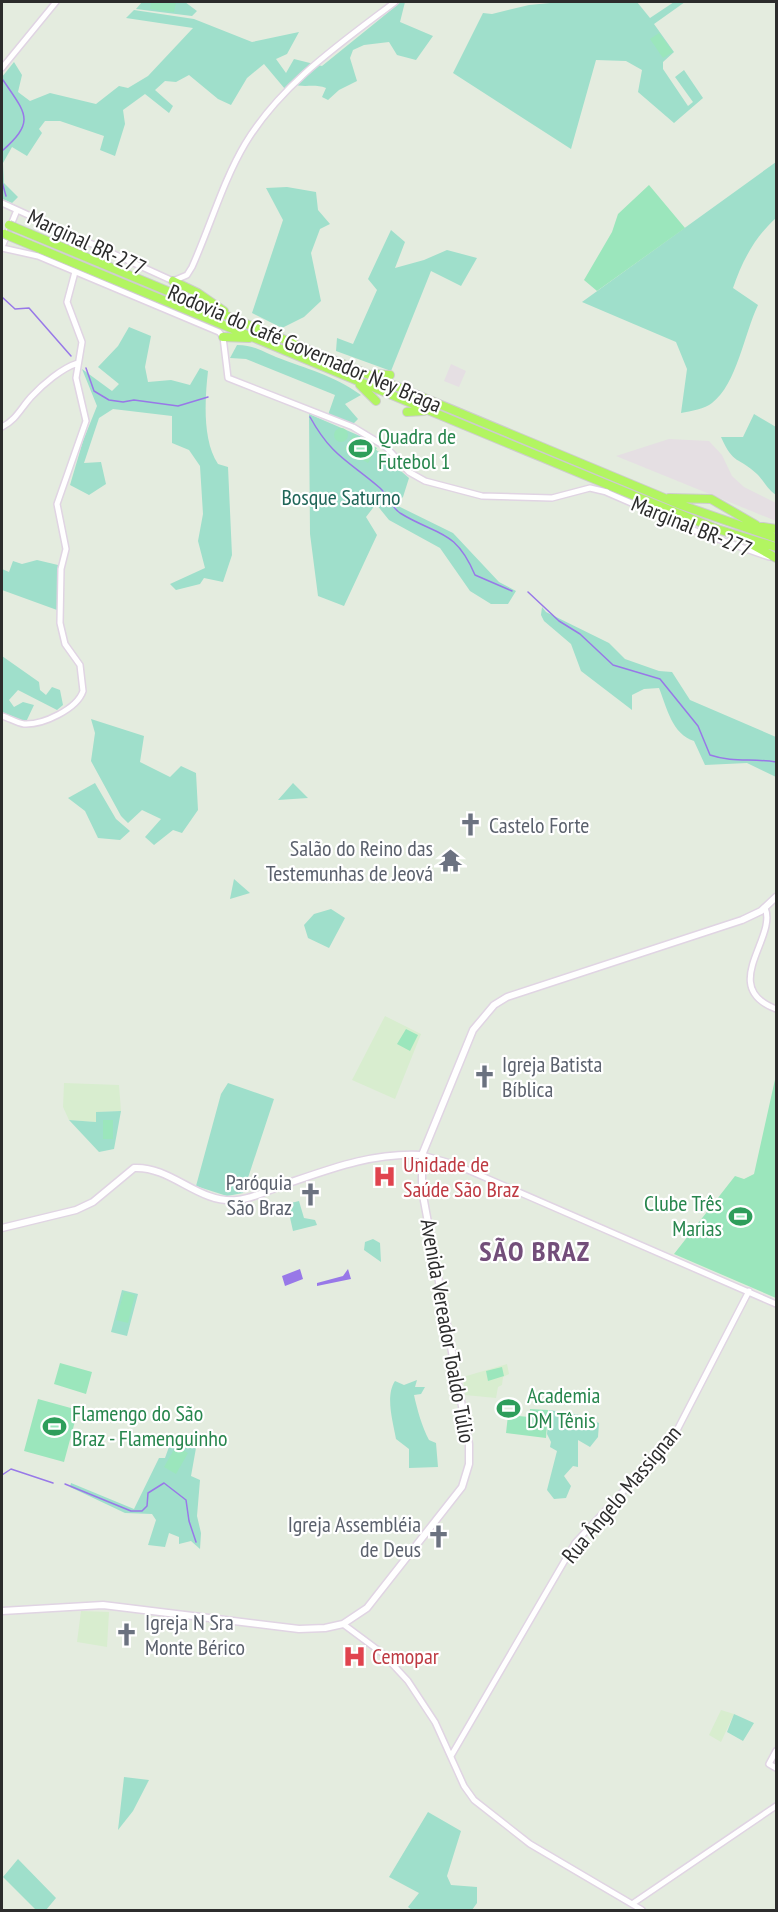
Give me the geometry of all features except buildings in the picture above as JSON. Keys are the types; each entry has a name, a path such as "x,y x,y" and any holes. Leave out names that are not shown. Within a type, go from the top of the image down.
{"highway":[{"name":"Rodovia do Café Governador Ney Braga","path":"8,224 681,505 777,538"},
{"name":"Rodovia do Café Governador Ney Braga","path":"5,234 635,496 736,536 777,548"},
{"path":"173,281 192,289 235,319"},
{"path":"223,337 255,338"},
{"path":"366,374 390,375"},
{"path":"343,375 363,387 376,401"},
{"path":"462,406 471,417"},
{"path":"407,412 418,410 452,420"},
{"path":"635,496 658,515"},
{"path":"664,498 711,498 756,525"},
{"path":"681,505 777,529"},
{"path":"736,536 777,559"}],"main road":[{"name":"Avenida Vereador Toaldo Túlio","path":"2,1611 104,1605 298,1629 325,1628 343,1624 367,1608 462,1487 469,1464 466,1424 422,1190 422,1155 473,1030 494,1005 519,992 725,926 763,909 777,897"},
{"path":"2,1228 84,1206 134,1168 157,1170 194,1191 217,1199 240,1200 358,1160 388,1155 422,1155"}],"street":[{"path":"2,68 56,2"},
{"path":"173,281 187,275 250,137 307,71 395,2"},
{"name":"Marginal BR-277","path":"2,203 70,237 173,281"},
{"path":"2,247 17,210"},
{"name":"Marginal BR-277","path":"2,247 34,255 219,332 223,337"},
{"path":"2,716 22,724 34,723 73,707 83,691 80,665 65,644 60,623 61,569 66,549 57,504 86,421 84,408 76,388 82,342 67,302 75,272"},
{"path":"187,275 192,289"},
{"path":"223,337 226,354"},
{"path":"226,354 234,338"},
{"name":"Marginal BR-277","path":"226,354 228,378 353,427 386,447 409,472 425,481 482,496 552,498 590,488 632,501 658,515 777,559"},
{"path":"2,428 15,418 44,385 71,365 78,363"},
{"path":"763,909 768,916 752,969 751,984 760,1000 777,1009"},
{"path":"422,1155 454,1164 777,1304"},
{"name":"Rua Ângelo Massignan","path":"451,1756 574,1543 673,1438 749,1291"},
{"path":"343,1624 377,1649 402,1674 431,1716 467,1791 484,1808 530,1844 642,1911"},
{"path":"777,1751 768,1764 777,1768"},
{"path":"632,1904 777,1806"}],"shaded area":[{"path":"451,364 466,371 459,387 444,381"},
{"path":"669,439 709,441 722,455 732,476 744,487 776,503 776,521 616,456"},
{"path":"385,1016 421,1034 395,1099 352,1080"},
{"path":"64,1083 119,1085 121,1111 96,1112 96,1122 69,1120 63,1107"},
{"path":"300,1269 303,1279 285,1286 282,1276"},
{"path":"348,1269 351,1279 317,1286 317,1283 343,1276"},
{"path":"507,1364 509,1374 503,1377 496,1398 465,1395 463,1377"},
{"path":"81,1611 109,1612 107,1647 77,1642"},
{"path":"721,1710 734,1714 721,1742 709,1735"}],"green space":[{"path":"142,2 185,2 197,11 192,16 136,9"},
{"path":"151,2 176,2 174,12 150,9"},
{"path":"401,2 405,2 400,22 433,36 416,60 397,55 389,42 364,45 353,50 350,58 357,81 339,90 328,100 322,97 326,88 291,83 285,89 264,64 247,78 231,105 218,99 189,75 176,82 165,81 155,90 173,106 169,113 145,94 123,110 125,124 115,156 100,150 104,136 60,121 45,121 39,129 42,133 27,156 12,147 3,163 4,183 18,197 12,203 2,199 2,77 14,62 22,75 18,92 30,101 50,93 96,104 119,86 128,88 148,76 193,28 126,18 134,10 194,19 252,42 299,32 287,54 276,59 286,73 294,59 322,66"},
{"path":"561,2 637,2 650,18 674,2 685,2 654,24 674,52 663,62 663,69 688,106 693,102 675,77 684,70 703,98 674,123 638,92 642,70 626,61 596,60 571,149 453,73 483,13 492,14 529,5"},
{"path":"659,33 673,52 663,58 650,39"},
{"path":"776,162 776,218 750,250 733,288 758,305 739,358 721,395 709,405 681,413 687,369 676,342 582,302"},
{"path":"649,185 685,228 597,291 584,280 612,232 618,214"},
{"path":"287,187 316,192 318,210 330,224 320,229 311,253 321,301 304,317 282,328 252,313 283,220 266,188"},
{"path":"391,230 405,242 395,268 424,260 447,250 477,258 461,286 431,271 391,371 336,351 337,338 353,344 377,290 368,279"},
{"path":"129,327 151,336 145,367 148,382 171,380 190,385 200,368 208,371 206,406 209,443 218,464 228,467 232,555 223,582 204,578 200,584 176,590 170,584 205,568 198,541 203,514 200,466 189,450 172,443 172,416 113,409 99,418 84,463 101,462 106,484 89,495 70,485 83,441 97,406 82,369 112,391 119,384 98,367 118,346"},
{"path":"237,345 257,349 330,377 350,388 361,395 345,404 358,419 352,425 328,415 335,395 246,359 230,358"},
{"name":"Bosque Saturno","path":"309,414 360,436 409,478 403,497 394,504 453,533 499,582 516,591 508,604 491,604 470,591 440,548 389,520 376,504 366,517 377,535 344,606 318,596 310,534"},
{"path":"754,414 776,427 776,495 751,468 733,457 721,437 743,437"},
{"path":"341,428 346,430 348,435 346,440 341,442 336,440 334,435 336,430"},
{"name":"Quadra de Futebol 1","path":"353,435 377,448 368,463 344,449"},
{"path":"37,560 58,565 57,610 2,590 2,569 9,572 13,561 22,564"},
{"path":"542,607 546,612 609,643 625,659 659,671 672,672 690,700 776,737 776,777 747,763 705,765 694,741 680,733 675,726 659,688 644,689 632,695 632,710 581,671 571,644 544,621 541,615"},
{"path":"2,656 39,682 40,690 46,695 52,687 60,690 63,705 57,710 18,690 9,700 14,707 23,702 34,705 26,722 2,712"},
{"path":"91,719 144,736 140,762 170,777 181,766 196,773 198,810 182,833 173,830 154,845 145,837 161,819 142,810 128,823 121,816 91,761 95,733"},
{"path":"95,783 116,819 130,831 120,840 98,838 85,811 68,798"},
{"path":"293,783 308,798 278,800"},
{"path":"234,879 250,893 230,899"},
{"path":"331,909 345,918 329,948 308,938 304,925 314,914"},
{"path":"406,1029 418,1035 410,1051 397,1044"},
{"name":"Clube Três Marias","path":"776,1075 776,1298 674,1254 735,1176 744,1179 754,1174"},
{"path":"228,1083 274,1099 243,1193 227,1196 196,1186 221,1094"},
{"path":"121,1111 114,1149 99,1152 69,1120 96,1122 96,1112"},
{"path":"103,1120 113,1120 113,1139 103,1139"},
{"path":"299,1201 304,1218 315,1220 317,1225 293,1231 287,1204"},
{"path":"373,1239 380,1243 381,1262 364,1250 365,1242"},
{"path":"122,1290 138,1294 127,1336 111,1332"},
{"path":"124,1292 135,1295 128,1323 116,1320"},
{"path":"60,1363 92,1372 86,1394 54,1384"},
{"path":"502,1367 504,1376 488,1381 486,1371"},
{"path":"417,1380 415,1387 425,1387 421,1394 414,1395 415,1400 426,1435 429,1440 436,1443 438,1467 409,1468 409,1449 396,1439 391,1409 392,1387 395,1381 404,1385"},
{"path":"38,1399 78,1410 64,1462 24,1451"},
{"path":"530,1409 548,1410 546,1438 506,1433 508,1415 529,1417"},
{"path":"549,1410 579,1415 599,1423 598,1437 590,1447 578,1440 578,1467 573,1466 564,1476 571,1486 566,1498 554,1499 547,1490 557,1451 550,1447 551,1442 547,1434"},
{"path":"170,1444 196,1448 191,1476 200,1480 197,1516 201,1533 200,1549 191,1541 179,1544 179,1537 169,1533 165,1547 148,1545 156,1520 152,1514 125,1513 70,1487 71,1483 134,1509 159,1458 165,1458"},
{"path":"176,1446 188,1453 176,1474 164,1467"},
{"path":"734,1714 754,1723 743,1741 727,1732"},
{"path":"124,1777 149,1780 133,1811 118,1830"},
{"path":"428,1812 461,1831 447,1876 451,1885 477,1887 477,1903 472,1910 412,1910 408,1907 419,1893 389,1877"},
{"path":"18,1859 56,1898 46,1910 36,1910 3,1877"}],"waterway":[{"path":"2,151 20,132 24,117 22,109 3,80"},
{"path":"2,182 6,196"},
{"path":"2,297 15,309 29,308 71,356"},
{"path":"86,368 94,391 109,400 123,402 134,400 178,406 208,397"},
{"path":"310,417 334,450 380,488 400,513 452,541 468,560 475,575 512,591"},
{"path":"528,592 559,621 580,634 613,665 660,679 698,726 710,755 727,759 776,762"},
{"path":"2,1475 11,1469 53,1483"},
{"path":"65,1484 131,1511 142,1511 147,1506 148,1493 164,1483 186,1500 189,1521 196,1542"}],"place":[{"name":"Quadra de Futebol 1","path":"360,449"},
{"name":"Castelo Forte","path":"471,825"},
{"name":"Salão do Reino das Testemunhas de Jeová","path":"451,861"},
{"name":"Igreja Batista Bíblica","path":"484,1077"},
{"name":"Unidade de Saúde São Braz","path":"385,1177"},
{"name":"Paróquia São Braz","path":"310,1195"},
{"name":"Clube Três Marias","path":"740,1216"},
{"name":"Academia DM Tênis","path":"509,1408"},
{"name":"Flamengo do São Braz - Flamenguinho","path":"54,1426"},
{"name":"Igreja Assembléia de Deus","path":"439,1537"},
{"name":"Igreja N Sra Monte Bérico","path":"127,1635"},
{"name":"Cemopar","path":"354,1656"}],"district":[{"name":"SÃO BRAZ","path":"535,1251"}]}
